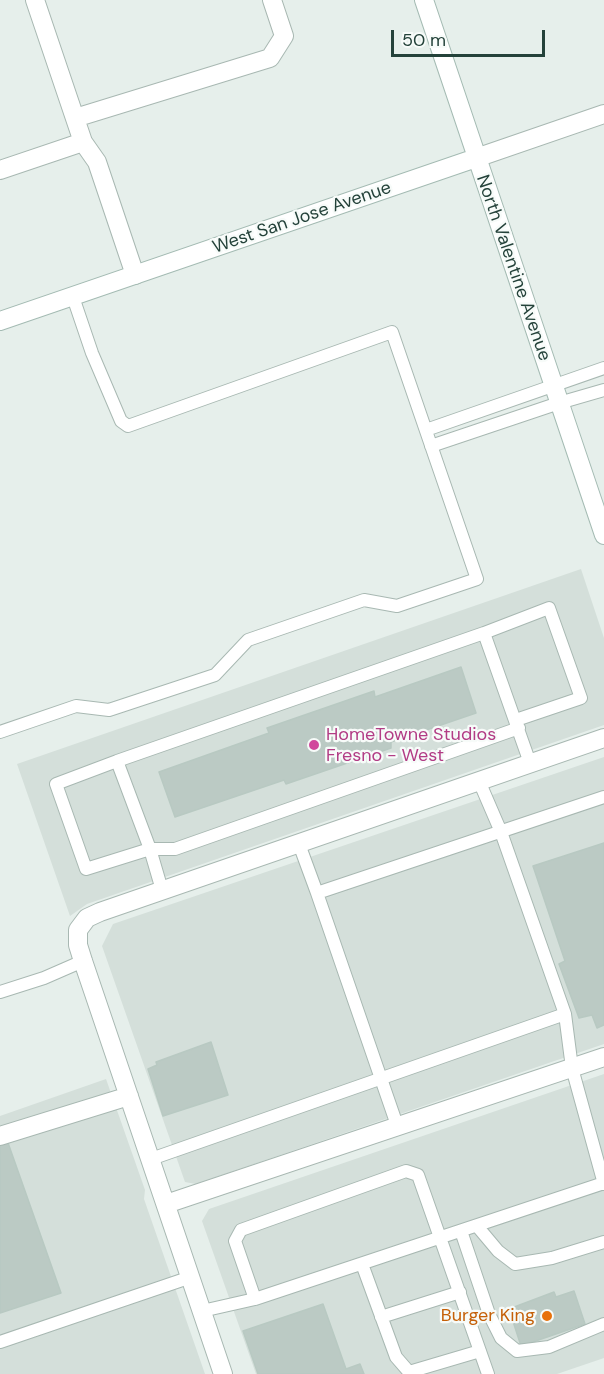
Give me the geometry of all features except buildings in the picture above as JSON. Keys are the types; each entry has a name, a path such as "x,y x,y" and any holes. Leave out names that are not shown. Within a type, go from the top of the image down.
{"street":[{"path":"35,0 83,142 97,162 135,275"},
{"path":"75,118 270,58 284,36 272,0"},
{"name":"North Valentine Avenue","path":"424,0 604,535"},
{"name":"West San Jose Avenue","path":"0,321 604,114"},
{"path":"0,170 83,142"},
{"path":"223,1374 83,961 78,945 78,930 87,918 100,912 604,738"},
{"path":"166,1204 604,1057"},
{"path":"0,1136 129,1096"}],"lane":[{"path":"0,732 76,706 109,710 215,675 248,640 364,600 397,606 477,579 392,332 128,426 121,421 92,353 73,297"},
{"path":"431,446 556,394 604,368"},
{"path":"426,430 556,394 604,390"},
{"path":"549,608 581,698 518,724 175,849 150,849 86,869 56,784 484,633 549,608"},
{"path":"484,633 530,763"},
{"path":"117,761 150,849 162,890"},
{"path":"202,1311 255,1299 604,1183 572,1068 565,1014 501,832 479,781"},
{"path":"317,893 604,797"},
{"path":"300,844 398,1128"},
{"path":"0,992 44,978 83,961"},
{"path":"151,1159 565,1014"},
{"path":"255,1299 235,1241 242,1230 406,1171 418,1175 488,1374"},
{"path":"477,1226 498,1251 515,1264 552,1258 604,1242"},
{"path":"461,1231 489,1314 501,1338 517,1351 549,1347 604,1324"},
{"path":"362,1264 396,1357 409,1372 480,1351"},
{"path":"0,1342 190,1277"},
{"path":"381,1317 460,1292"}],"shaded area":[{"path":"581,569 604,638 604,725 87,904 70,916 17,764"},
{"path":"604,757 604,1044 196,1184 185,1182 102,946 113,924"},
{"path":"604,1074 604,1358 557,1374 256,1374 202,1221 209,1209"},
{"path":"106,1079 145,1190 144,1199 205,1374 0,1374 0,1116"}],"place":[{"name":"HomeTowne Studios Fresno - West","path":"314,745"},
{"name":"Burger King","path":"547,1316"}]}
